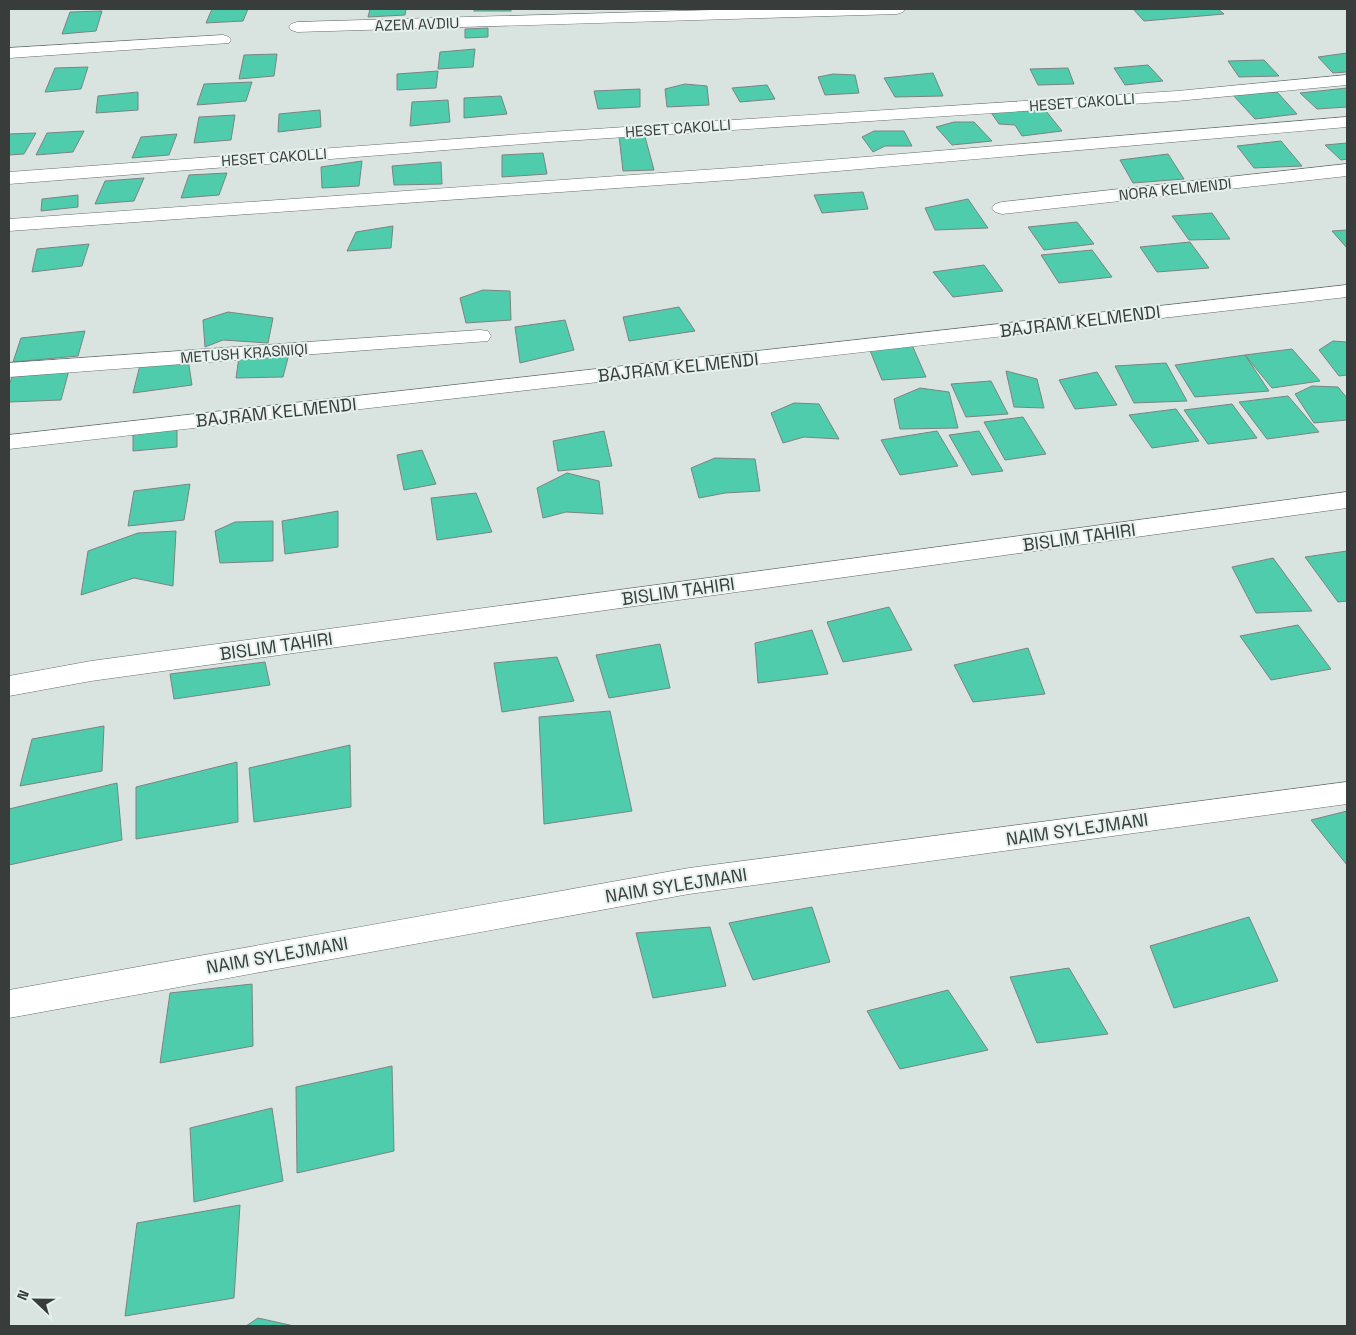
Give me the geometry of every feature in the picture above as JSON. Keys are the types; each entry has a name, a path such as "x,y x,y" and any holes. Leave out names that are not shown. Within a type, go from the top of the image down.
{"street":[{"name":"AZEM AVDIU","path":"297,27 897,9"},
{"path":"9,53 223,40"},
{"name":"HESET CAKOLLI","path":"9,178 549,137 1178,96 1347,80"},
{"path":"9,225 755,172 1347,122"},
{"name":"NORA KELMENDI","path":"1002,208 1347,170"},
{"name":"BAJRAM KELMENDI","path":"9,442 1347,291"},
{"name":"METUSH KRASNIQI","path":"9,370 480,336"},
{"name":"BISLIM TAHIRI","path":"9,686 90,672 1347,500"},
{"name":"NAIM SYLEJMANI","path":"9,1004 689,881 1347,793"}],"building":[{"path":"212,9 248,9 243,21 206,23"},
{"path":"370,9 406,9 405,15 368,17"},
{"path":"474,9 511,9 511,11 474,11"},
{"path":"1133,9 1218,9 1224,14 1144,21"},
{"path":"102,11 96,31 62,34 70,12"},
{"path":"488,28 488,37 465,38 465,29"},
{"path":"475,49 473,67 438,69 440,52"},
{"path":"1347,53 1347,72 1333,73 1318,57"},
{"path":"277,54 274,76 239,79 244,55"},
{"path":"1264,60 1279,76 1239,77 1228,61"},
{"path":"1148,65 1163,81 1125,85 1114,68"},
{"path":"88,67 81,89 45,92 55,68"},
{"path":"1068,68 1074,84 1038,85 1030,69"},
{"path":"438,71 436,88 397,90 397,74"},
{"path":"933,73 943,96 895,97 884,78"},
{"path":"833,74 855,75 859,93 825,95 818,77"},
{"path":"252,82 246,101 197,105 204,84"},
{"path":"685,84 707,86 709,105 667,107 665,89"},
{"path":"767,85 775,99 740,102 732,88"},
{"path":"1347,88 1347,107 1317,109 1300,93"},
{"path":"640,89 640,107 598,109 594,91"},
{"path":"138,92 138,110 96,113 98,96"},
{"path":"1277,92 1297,114 1255,119 1232,94"},
{"path":"501,96 507,114 464,118 464,98"},
{"path":"448,100 450,122 410,126 412,102"},
{"path":"1042,106 1062,131 1022,136 1015,125 999,124 990,111"},
{"path":"320,110 321,127 278,132 279,114"},
{"path":"235,115 231,140 194,143 199,117"},
{"path":"954,122 974,122 992,141 952,145 936,127"},
{"path":"84,131 73,152 36,155 47,133"},
{"path":"874,131 904,131 912,146 885,146 873,152 862,137"},
{"path":"36,133 24,154 9,155 9,134"},
{"path":"644,133 654,170 623,171 619,136"},
{"path":"177,134 169,155 132,158 141,137"},
{"path":"1281,141 1302,166 1254,168 1237,146"},
{"path":"1347,143 1347,159 1341,160 1325,145"},
{"path":"543,153 547,174 502,177 502,155"},
{"path":"1168,154 1184,179 1133,183 1120,160"},
{"path":"362,161 359,186 322,188 321,167"},
{"path":"441,162 442,184 394,185 392,166"},
{"path":"227,173 219,195 181,198 189,175"},
{"path":"144,178 134,201 95,204 105,181"},
{"path":"863,192 868,209 822,213 814,195"},
{"path":"78,195 78,207 41,211 42,199"},
{"path":"968,199 988,228 935,230 925,208"},
{"path":"1212,213 1230,239 1189,240 1172,216"},
{"path":"1077,222 1094,244 1044,250 1028,227"},
{"path":"393,226 391,248 347,251 356,232"},
{"path":"1347,230 1347,248 1332,231"},
{"path":"1190,242 1209,268 1157,272 1140,247"},
{"path":"89,244 82,266 32,272 37,249"},
{"path":"1092,250 1112,277 1059,283 1041,255"},
{"path":"984,265 1003,291 953,297 933,272"},
{"path":"483,290 510,291 511,320 466,323 460,298"},
{"path":"679,307 695,331 629,341 623,317"},
{"path":"228,312 273,318 268,343 223,340 205,347 203,320"},
{"path":"565,320 574,350 520,363 515,327"},
{"path":"85,331 78,356 13,362 21,338"},
{"path":"1333,341 1347,342 1347,375 1339,376 1319,350"},
{"path":"912,345 926,377 882,380 869,348"},
{"path":"1292,349 1320,381 1272,388 1245,355"},
{"path":"289,354 283,377 236,378 239,357"},
{"path":"1245,355 1269,391 1195,397 1175,365"},
{"path":"188,359 192,385 133,393 140,365"},
{"path":"1166,363 1187,401 1134,403 1115,366"},
{"path":"69,370 61,400 9,402 9,385 12,377"},
{"path":"1006,371 1037,379 1044,408 1014,407"},
{"path":"1097,372 1117,405 1075,409 1059,380"},
{"path":"991,381 1008,414 966,417 951,384"},
{"path":"1312,386 1338,387 1347,398 1347,420 1314,423 1295,394"},
{"path":"920,388 949,392 958,428 900,429 894,399"},
{"path":"1288,396 1319,432 1267,439 1239,402"},
{"path":"794,403 819,404 839,439 804,437 783,443 771,413"},
{"path":"1232,404 1257,438 1208,444 1184,410"},
{"path":"1176,409 1199,441 1152,448 1129,415"},
{"path":"1023,417 1046,454 1005,460 984,422"},
{"path":"177,427 177,447 133,451 133,435"},
{"path":"604,431 612,466 558,471 553,441"},
{"path":"937,431 958,466 900,475 881,440"},
{"path":"979,431 1003,471 972,475 949,435"},
{"path":"422,450 436,484 404,490 397,455"},
{"path":"715,458 755,459 760,491 725,493 699,498 691,468"},
{"path":"567,473 599,481 603,514 566,512 543,518 537,488"},
{"path":"190,484 184,520 128,526 134,491"},
{"path":"476,493 492,532 437,540 431,498"},
{"path":"338,511 338,547 285,554 282,521"},
{"path":"273,521 273,561 220,563 215,531 235,522"},
{"path":"176,531 173,586 134,578 81,595 88,551 138,533"},
{"path":"1347,551 1347,601 1338,602 1305,557"},
{"path":"1273,558 1312,611 1256,613 1232,567"},
{"path":"889,607 912,650 843,662 827,622"},
{"path":"1298,625 1331,669 1271,680 1240,636"},
{"path":"812,630 828,674 758,683 755,643"},
{"path":"660,644 670,688 609,698 596,655"},
{"path":"1028,648 1045,694 973,702 954,665"},
{"path":"557,657 574,701 502,712 494,663"},
{"path":"265,662 270,685 174,699 170,674"},
{"path":"610,711 632,811 544,824 539,717"},
{"path":"104,726 102,771 20,786 32,739"},
{"path":"350,745 351,807 254,822 249,768"},
{"path":"237,762 238,822 136,839 136,787"},
{"path":"117,783 122,840 9,865 9,809"},
{"path":"1347,811 1347,865 1311,820"},
{"path":"812,907 830,962 753,980 729,923"},
{"path":"1249,917 1278,981 1174,1008 1150,946"},
{"path":"710,927 726,986 653,998 636,933"},
{"path":"1069,968 1108,1034 1037,1043 1010,977"},
{"path":"252,984 253,1046 160,1063 170,993"},
{"path":"948,990 988,1050 900,1069 867,1011"},
{"path":"392,1066 394,1151 297,1173 296,1087"},
{"path":"272,1108 283,1181 194,1202 190,1128"},
{"path":"240,1205 234,1298 125,1316 137,1223"},
{"path":"258,1318 294,1326 246,1326"}]}
